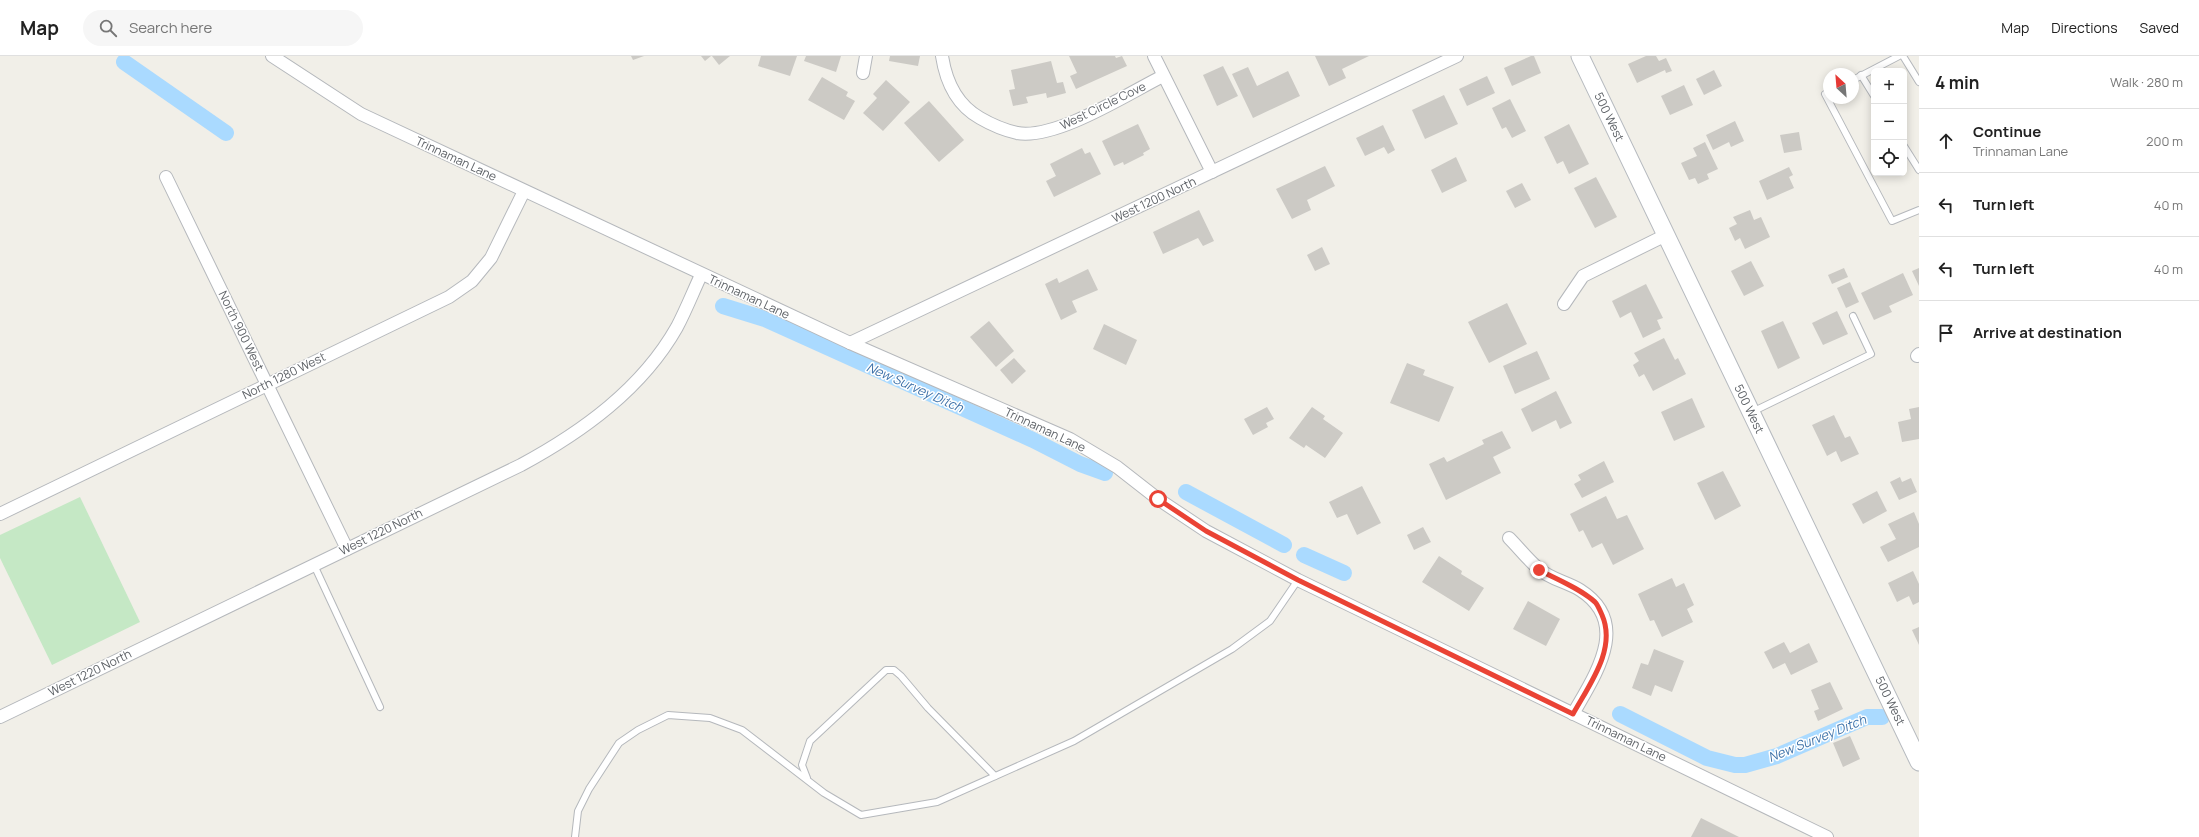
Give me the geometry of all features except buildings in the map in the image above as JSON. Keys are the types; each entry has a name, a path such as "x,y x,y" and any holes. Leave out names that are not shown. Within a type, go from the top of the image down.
{"main road":[{"name":"500 West","path":"1580,56 1919,762"}],"street":[{"name":"Trinnaman Lane","path":"272,56 361,114 850,343 1070,439 1117,467 1158,499 1206,531 1298,580 1827,837"},
{"path":"863,73 866,56"},
{"name":"West Circle Cove","path":"942,56 945,74 954,93 969,112 992,125 1018,133 1050,130 1071,123 1163,76"},
{"path":"1154,56 1212,172"},
{"name":"West 1200 North","path":"850,343 1457,56"},
{"name":"North 900 West","path":"166,177 347,549"},
{"name":"North 1280 West","path":"0,514 449,296 472,281 491,258 524,191"},
{"path":"1564,304 1583,276 1666,235"},
{"name":"West 1220 North","path":"0,716 521,465 561,444 604,412 656,357 676,328 700,274"},
{"path":"1509,538 1539,570 1580,590 1596,603 1606,626 1606,643 1598,670 1573,714"}],"lane":[{"path":"1859,77 1899,56"},
{"path":"1903,56 1919,82"},
{"path":"1862,75 1871,91"},
{"path":"1830,104 1892,221 1919,210"},
{"path":"1907,151 1919,170"},
{"path":"1751,413 1871,354 1853,316"},
{"path":"314,565 380,706"},
{"path":"575,837 578,811 589,789 619,743 638,730 668,715 710,718 742,730 824,793 861,815 937,802 1074,741 1232,649 1270,621 1298,580"},
{"path":"808,780 802,765 810,741 886,670 894,670 901,676 928,708 995,776"}],"green space":[{"path":"80,497 140,622 52,665 0,558 0,535"}],"waterway":[{"name":"New Survey Ditch","path":"124,62 226,133"},
{"name":"New Survey Ditch","path":"723,306 765,319 1033,440 1080,464 1105,473"},
{"name":"New Survey Ditch","path":"1186,492 1284,545"},
{"name":"New Survey Ditch","path":"1304,555 1344,573"},
{"name":"New Survey Ditch","path":"1620,714 1707,758 1735,765 1745,765 1777,756 1867,717 1882,717"}],"route":[{"path":"1158,499 1206,531 1298,580 1573,714 1598,670 1606,643 1606,626 1596,603 1580,590 1539,570"}]}
